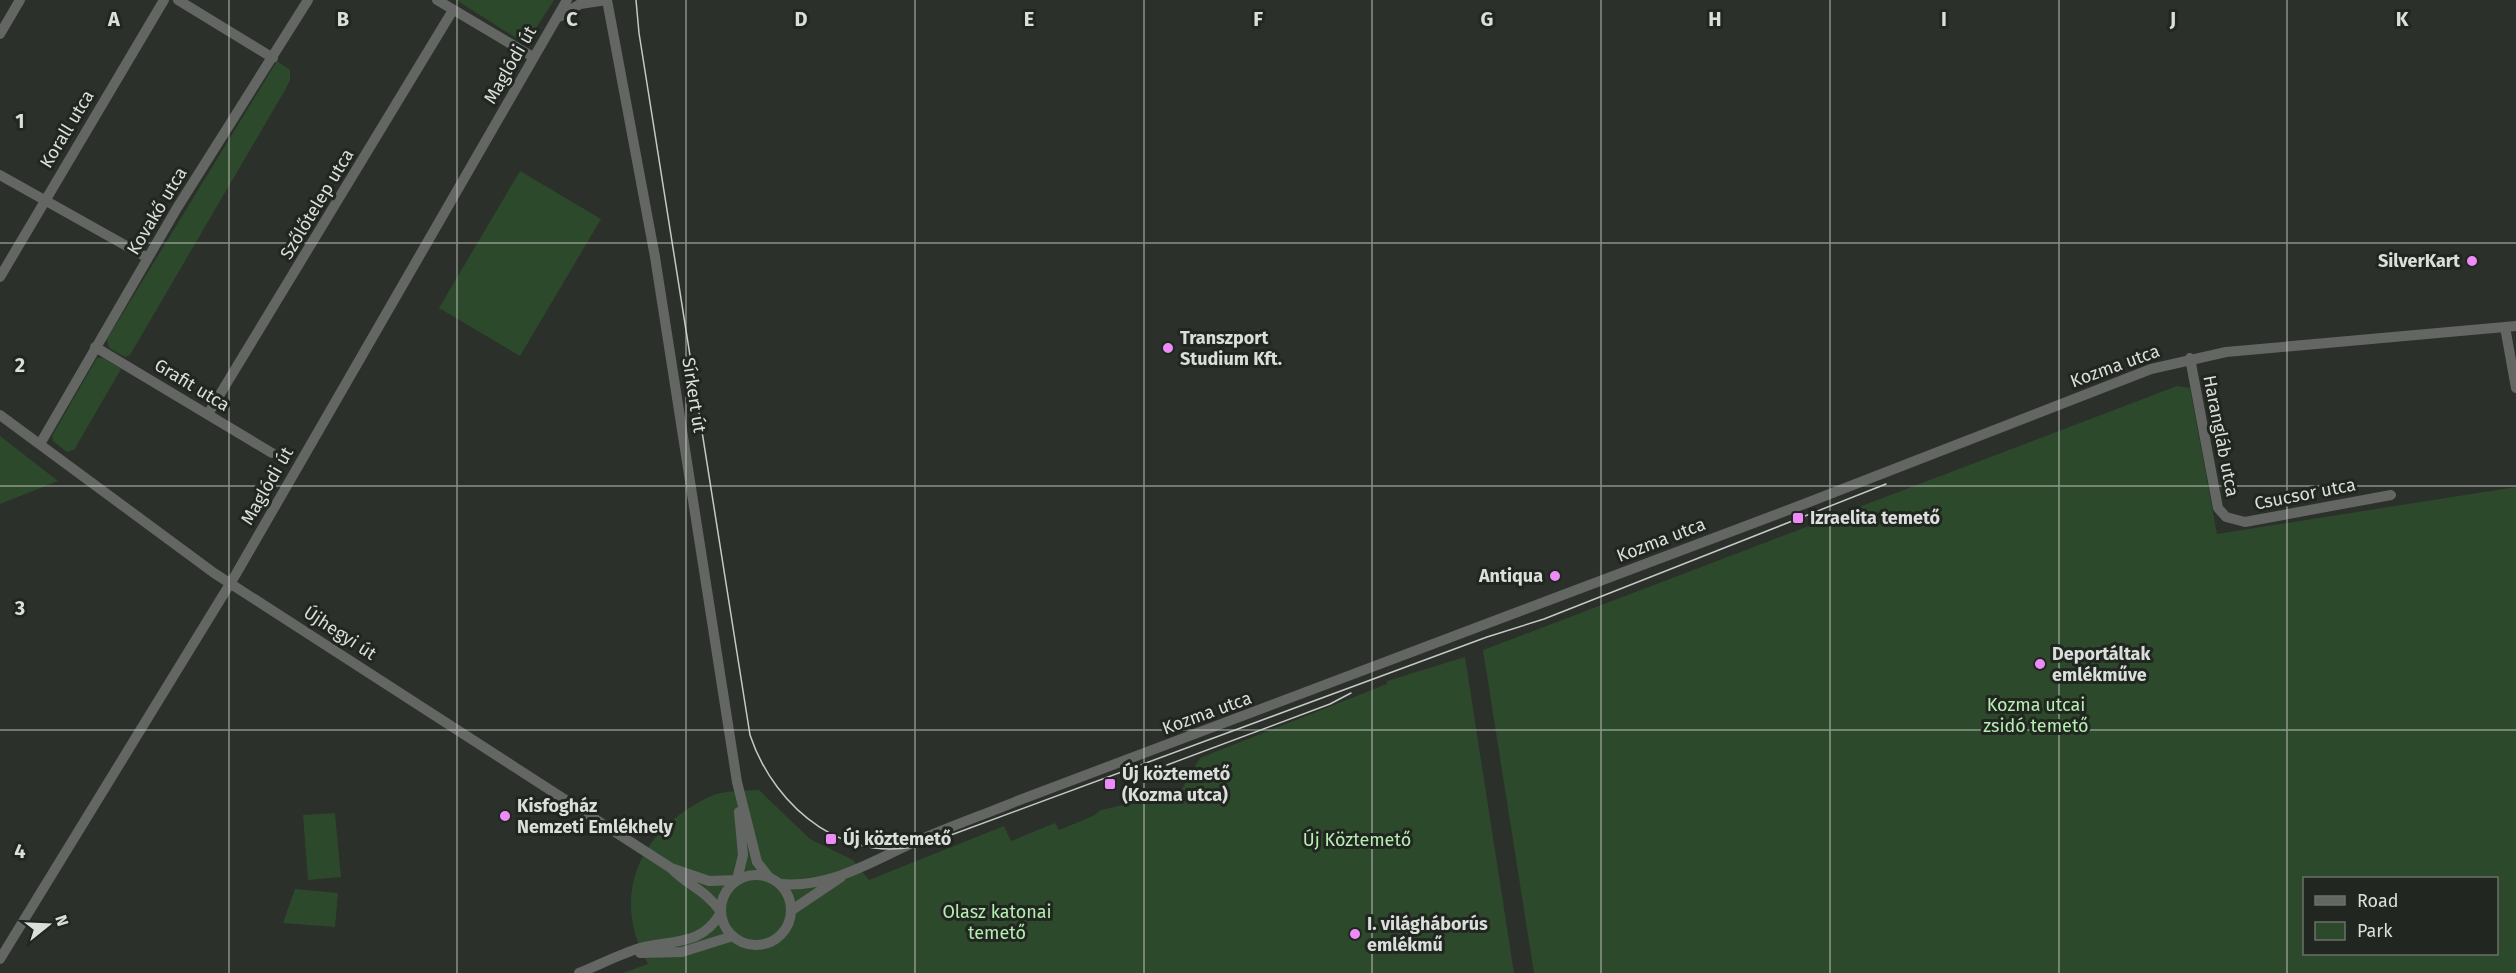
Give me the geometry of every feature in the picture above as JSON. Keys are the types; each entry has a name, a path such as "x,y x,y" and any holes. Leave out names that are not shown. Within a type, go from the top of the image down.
{"street":[{"path":"0,34 20,0"},
{"name":"Korall utca","path":"0,277 164,0"},
{"path":"178,0 273,58"},
{"name":"Kovakő utca","path":"40,444 148,258 308,0"},
{"path":"437,0 533,57"},
{"name":"Maglódi út","path":"0,958 4,941 230,584 567,0"},
{"name":"Maglódi út","path":"553,24 572,8 590,2 607,0"},
{"name":"Sírkert út","path":"607,0 655,257 740,797 757,862 768,876"},
{"name":"Szőlőtelep utca","path":"208,414 453,10"},
{"path":"0,175 148,258"},
{"path":"2511,327 2516,388"},
{"name":"Kozma utca","path":"733,936 752,945 770,942 784,932 792,910 842,877 914,843 1017,801 1804,504 2133,375 2190,358 2226,352 2511,327"},
{"name":"Grafit utca","path":"95,347 272,453"},
{"name":"Harangláb utca","path":"2190,358 2218,508 2226,517"},
{"name":"Újhegyi út","path":"0,415 230,584 671,868 709,881 737,880"},
{"name":"Csucsor utca","path":"2226,517 2245,522 2391,495"},
{"name":"Sírkert út","path":"737,880 743,855 740,797"},
{"name":"Újhegyi út","path":"671,868 679,877 707,893 721,912"},
{"path":"631,953 673,954 733,936 727,929 721,912 723,896 737,880 754,874 768,876 781,884 791,899 792,910"},
{"name":"Kozma utca","path":"781,884 802,885 842,877"},
{"path":"579,973 638,949 674,944 695,938 708,929 721,912"}],"green space":[{"path":"456,0 554,0 526,44"},
{"path":"277,61 290,70 290,80 285,90 130,355 125,357 109,348 107,339"},
{"path":"520,171 601,219 520,356 439,308"},
{"path":"97,358 103,358 121,369 74,450 67,452 53,441 52,436"},
{"name":"Kozma utcai zsidó temető","path":"2177,386 2190,388 2217,534 2516,487 2516,973 1534,973 1483,650"},
{"path":"0,436 58,481 0,504"},
{"name":"Új Köztemető","path":"1465,657 1514,973 623,973 648,964 637,938 631,913 632,890 638,867 649,846 665,827 685,811 709,797 733,791 759,790 810,839 853,860 869,880 1004,826 1011,841 1055,823 1059,830 1093,816 1101,810 1180,792 1200,758 1387,684 1387,681"},
{"path":"335,813 341,877 308,880 303,815"},
{"path":"295,889 338,893 335,927 283,923"}],"tram line":[{"path":"636,0 639,33 750,735 777,787 797,809 820,827 845,840 872,848 902,849 932,842 1487,637 1544,619 1886,484"},
{"path":"1167,765 1330,704 1351,693"}],"place":[{"name":"SilverKart","path":"2472,261"},
{"name":"Transzport Studium Kft.","path":"1168,348"},
{"name":"Izraelita temető","path":"1798,518"},
{"name":"Antiqua","path":"1555,576"},
{"name":"Deportáltak emlékműve","path":"2040,664"},
{"name":"Új köztemető (Kozma utca)","path":"1110,784"},
{"name":"Kisfogház Nemzeti Emlékhely","path":"505,816"},
{"name":"Új köztemető","path":"831,839"},
{"name":"I. világháborús emlékmű","path":"1355,934"}],"park label":[{"name":"Olasz katonai temető","path":"997,922"}]}
